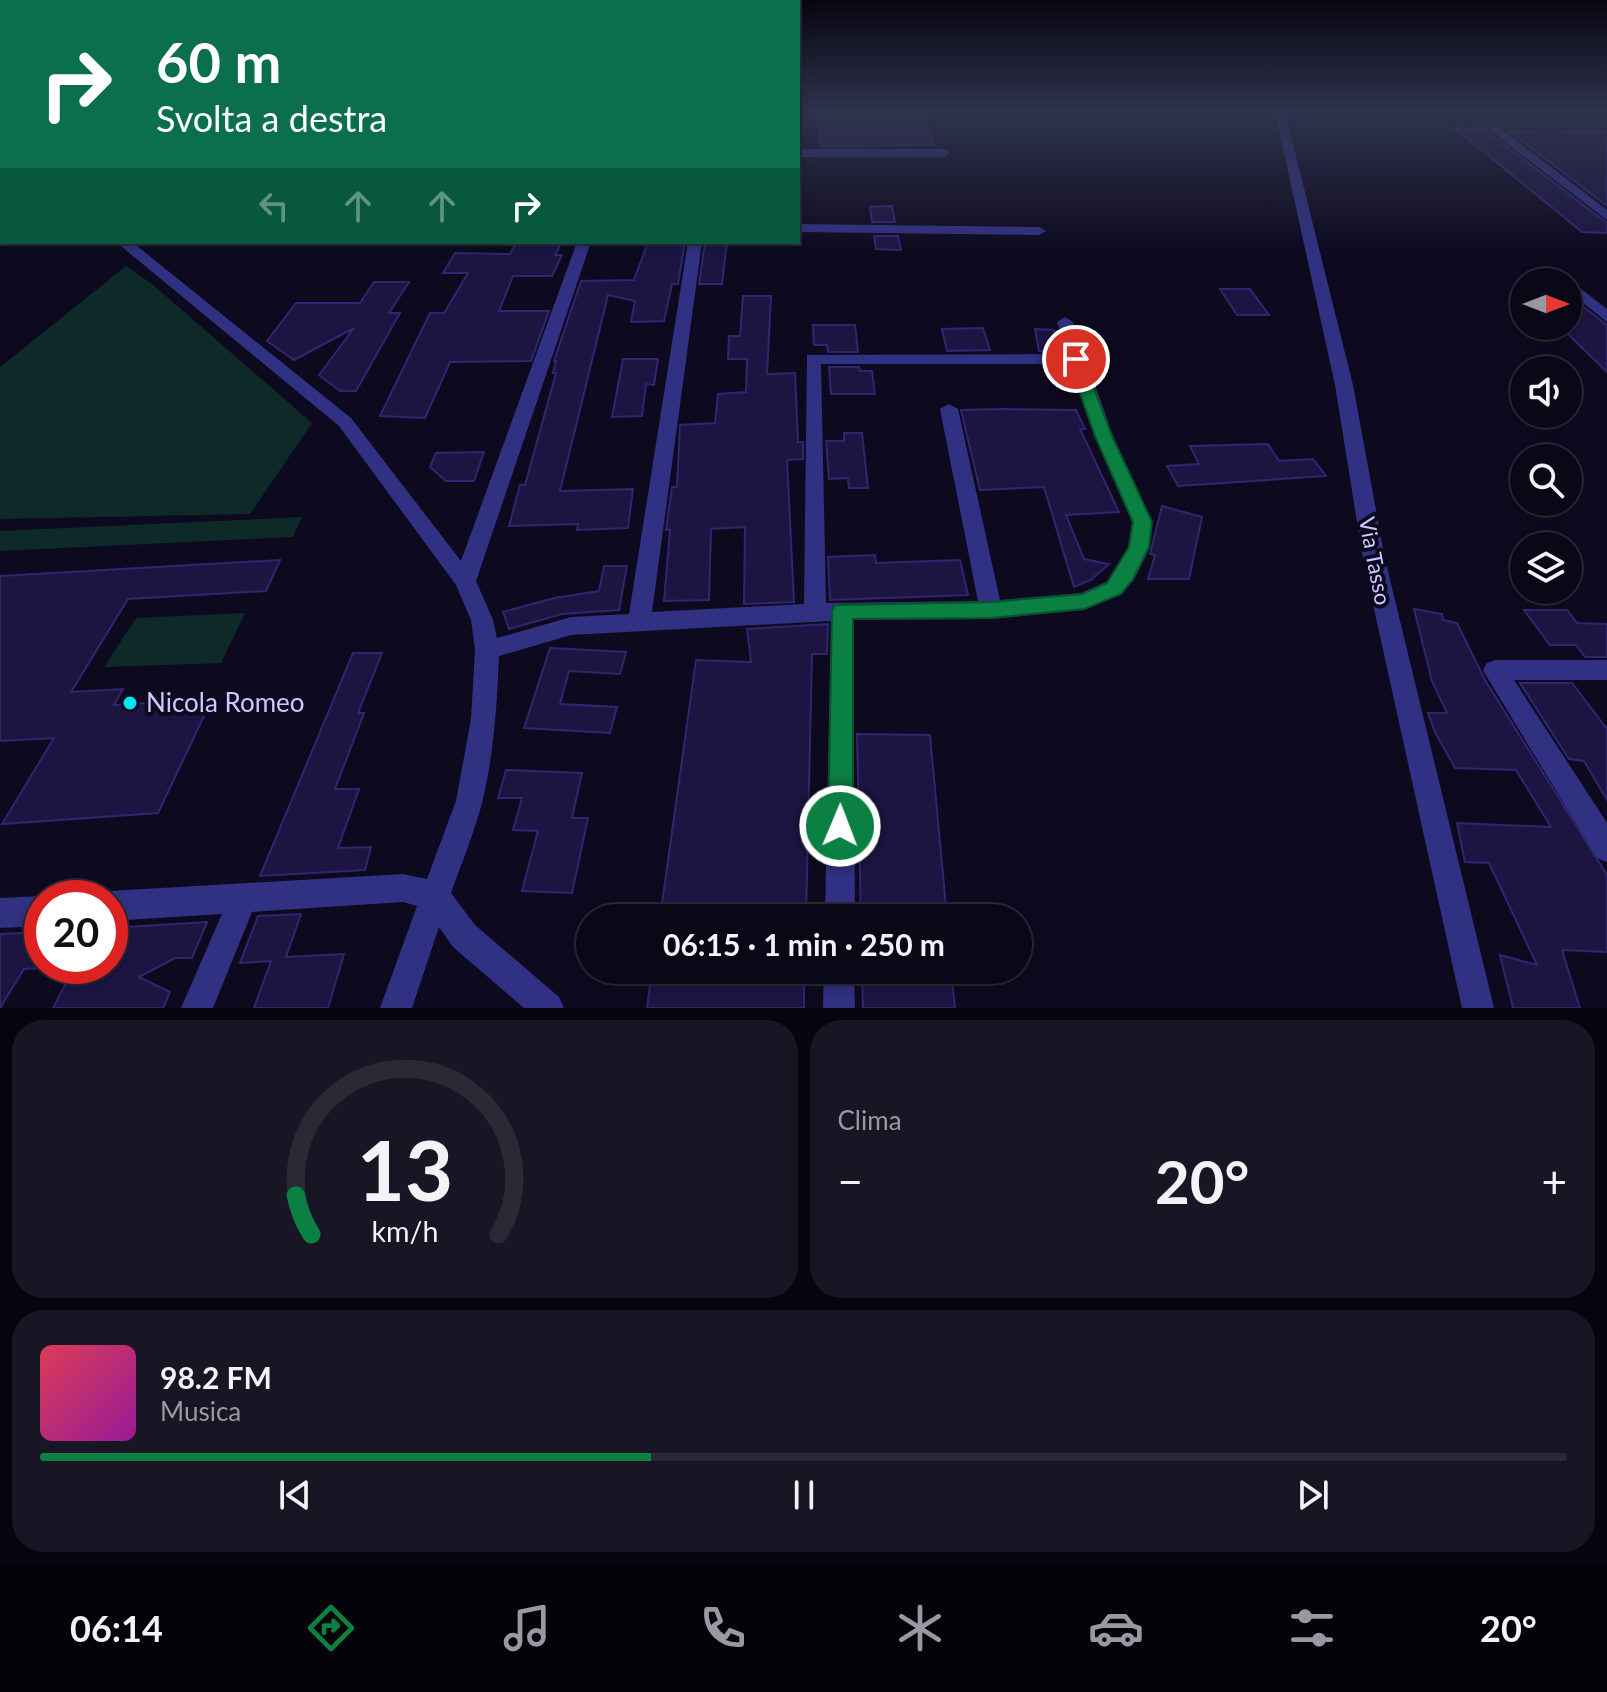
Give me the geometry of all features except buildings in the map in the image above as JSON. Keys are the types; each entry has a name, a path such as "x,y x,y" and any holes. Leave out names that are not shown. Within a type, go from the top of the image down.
{"street":[{"name":"Via Tasso","path":"1291,159 1344,385 1374,559 1478,1008"},
{"path":"1533,159 1607,216"},
{"path":"800,228 1039,231"},
{"path":"125,244 345,422 465,581 482,620 487,650 484,719 469,801 396,1008"},
{"path":"465,581 583,244"},
{"path":"639,624 695,244"},
{"path":"1582,295 1607,317"},
{"path":"487,650 571,626 815,612 991,610 1084,601 1114,588 1126,574 1139,547 1142,522 1104,436 1065,322"},
{"path":"815,612 813,359 1076,359"},
{"path":"949,409 991,610"},
{"path":"840,904 842,611"},
{"path":"1607,670 1495,670 1607,848"},
{"path":"128,905 403,888 435,896 464,936 548,1008"},
{"path":"197,1008 244,897"},
{"path":"0,913 24,912"},
{"path":"839,984 839,1008"}],"green space":[{"path":"126,266 152,284 312,423 250,514 0,519 0,367"},
{"path":"302,517 293,537 0,551 0,531"},
{"path":"245,613 221,663 104,667 136,618"}],"place":[{"name":"Nicola Romeo","path":"130,703"}],"route":[{"path":"840,826 842,611 991,610 1084,601 1114,588 1126,574 1139,547 1142,522 1104,436 1076,359"}]}
